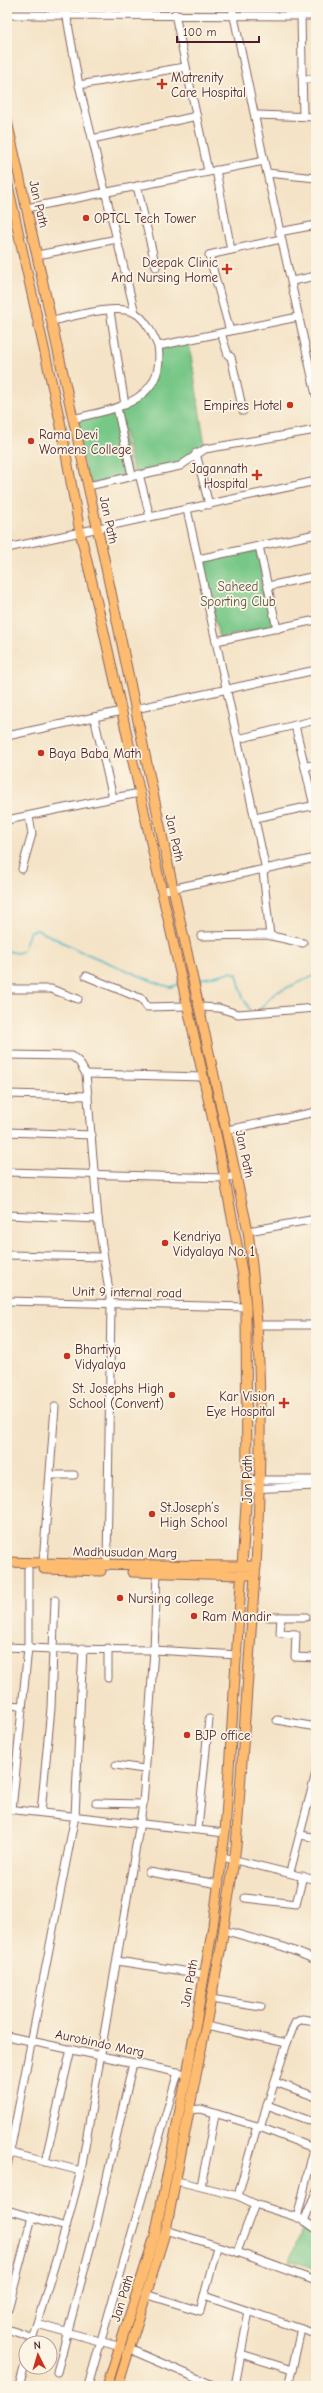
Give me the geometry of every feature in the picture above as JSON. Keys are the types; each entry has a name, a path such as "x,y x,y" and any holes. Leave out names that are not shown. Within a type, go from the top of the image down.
{"main road":[{"name":"Jan Path","path":"7,121 38,255 72,419 97,528 134,709 248,1231 254,1280 257,1325 261,1484 256,1571 234,1859 211,1999 189,2110 177,2181 166,2230 125,2348 107,2386"},
{"name":"Jan Path","path":"7,181 10,212 60,421 80,532 122,711 179,974 204,1077 243,1276 246,1307 247,1485 238,1655 225,1832 219,1884 203,1974 182,2073 155,2236 125,2348 118,2386"},
{"name":"Madhusudan Marg","path":"7,1562 242,1571"},
{"name":"Madhusudan Marg","path":"7,1568 157,1573 242,1571"},
{"path":"242,1571 256,1571"}],"street":[{"path":"65,7 79,85 135,313 146,325 158,346 159,365 156,377 148,390 125,405 72,419"},
{"path":"7,15 175,14 232,11 316,16"},
{"path":"232,11 256,115 280,236 292,281 298,317 314,379 316,395"},
{"path":"175,14 208,171"},
{"path":"300,15 303,116"},
{"path":"79,85 186,67"},
{"path":"302,78 316,79"},
{"path":"256,115 316,117"},
{"path":"92,139 197,116"},
{"path":"27,208 264,160"},
{"path":"216,170 231,250"},
{"path":"267,173 316,178"},
{"path":"137,186 156,267"},
{"path":"230,331 209,255 316,225"},
{"path":"38,255 117,239"},
{"path":"292,281 316,276"},
{"path":"52,321 110,311 135,313"},
{"path":"110,311 125,405"},
{"path":"158,346 298,317"},
{"path":"221,333 228,355 231,357 243,412"},
{"path":"117,408 150,517"},
{"path":"88,486 136,474 180,466 196,453 205,449 316,430"},
{"path":"196,453 209,504"},
{"path":"7,548 316,481"},
{"path":"187,509 255,818 264,870 270,936"},
{"path":"198,559 316,534"},
{"path":"259,546 277,629"},
{"path":"268,586 316,576"},
{"path":"216,642 316,620"},
{"path":"134,709 316,670"},
{"path":"7,736 122,711"},
{"path":"94,717 113,798"},
{"path":"238,739 316,720"},
{"path":"255,818 315,806 295,725"},
{"path":"305,767 316,764"},
{"path":"7,820 140,793"},
{"path":"22,869 32,834 30,816"},
{"path":"161,891 316,858"},
{"path":"201,936 270,936 303,943"},
{"path":"86,976 142,999 147,1007 187,1006"},
{"path":"7,989 51,989 78,999"},
{"path":"200,1007 219,1008 238,1014 316,1008"},
{"path":"7,1055 72,1056 79,1062 86,1074 98,1218 111,1304 107,1566"},
{"path":"86,1074 204,1077"},
{"path":"7,1094 88,1096"},
{"path":"227,1130 316,1112"},
{"path":"7,1132 92,1135"},
{"path":"7,1172 225,1178 236,1176"},
{"path":"7,1216 98,1218"},
{"path":"248,1231 316,1219"},
{"path":"7,1255 103,1258"},
{"name":"Unit 9 internal road","path":"7,1301 246,1307"},
{"path":"257,1325 316,1325"},
{"path":"43,1564 55,1407"},
{"path":"51,1475 74,1475"},
{"path":"247,1485 316,1480"},
{"path":"261,1484 316,1486"},
{"path":"28,1569 28,1648 10,1810 140,1822 225,1832"},
{"path":"34,2335 81,2171 143,1804 144,1769 154,1650 157,1573"},
{"path":"41,1812 51,1708 55,1600"},
{"path":"270,1617 306,1617"},
{"path":"281,1617 280,1633 296,1634 295,1657 316,1658"},
{"path":"7,1647 54,1649 108,1648 238,1655"},
{"path":"7,2167 33,2041 75,1816 83,1648"},
{"path":"108,1648 108,1678"},
{"path":"7,1705 22,1706"},
{"path":"198,1829 209,1719"},
{"path":"277,1720 316,1727"},
{"path":"116,1765 144,1769"},
{"path":"290,1872 316,1783 316,1773"},
{"path":"96,1803 143,1804"},
{"path":"301,1835 316,1838"},
{"path":"222,1857 290,1872 316,1880"},
{"path":"148,1872 219,1884"},
{"path":"245,1898 296,1904 303,1876"},
{"path":"223,1930 284,1947 316,1960"},
{"path":"117,1961 203,1974"},
{"path":"211,1999 261,2007"},
{"path":"238,2196 259,2127 295,2023 302,2019 316,2020"},
{"path":"206,2026 287,2043"},
{"name":"Aurobindo Marg","path":"7,2036 182,2073"},
{"path":"45,2162 71,2049"},
{"path":"58,2368 96,2226 133,2063"},
{"path":"88,2386 182,2073"},
{"path":"275,2082 316,2097"},
{"path":"267,2105 316,2123"},
{"path":"189,2110 201,2109 259,2127 315,2148"},
{"path":"201,2186 215,2114"},
{"path":"297,2218 312,2170 316,2140"},
{"path":"9,2152 81,2171"},
{"path":"177,2181 238,2196 254,2204 297,2218 316,2229"},
{"path":"304,2222 316,2192"},
{"path":"237,2252 254,2204"},
{"path":"7,2210 66,2227"},
{"path":"7,2313 32,2217"},
{"path":"166,2230 237,2252 316,2281"},
{"path":"145,2294 200,2311 217,2247"},
{"path":"204,2296 316,2334"},
{"path":"235,2386 249,2311"},
{"path":"37,2324 125,2348 215,2386"},
{"path":"7,2329 21,2335"},
{"path":"288,2386 300,2329"},
{"path":"241,2354 292,2370"},
{"path":"19,2386 22,2375"},
{"path":"193,2386 196,2378"}],"green space":[{"path":"189,342 205,447 180,464 134,473 118,409 137,400 156,378 159,346"},
{"path":"116,409 131,474 89,485 73,420"},
{"name":"Saheed Sporting Club","path":"257,550 274,627 219,638 202,561"},
{"path":"303,2227 316,2232 316,2269 290,2260"}],"waterway":[{"path":"7,951 17,953 23,951 30,931 38,930 80,951 162,985 171,987 179,984"},
{"path":"197,980 231,972 237,974 243,998 250,1010"},
{"path":"260,1009 275,993 316,975"}],"place":[{"name":"Matrenity Care Hospital","path":"162,84"},
{"name":"OPTCL Tech Tower","path":"86,218"},
{"name":"Deepak Clinic And Nursing Home","path":"227,269"},
{"name":"Empires Hotel","path":"290,405"},
{"name":"Rama Devi Womens College","path":"31,441"},
{"name":"Jagannath Hospital","path":"257,475"},
{"name":"Baya Baba Math","path":"41,753"},
{"name":"Kendriya Vidyalaya No. 1","path":"165,1243"},
{"name":"Bhartiya Vidyalaya","path":"67,1356"},
{"name":"St. Josephs High School (Convent)","path":"172,1395"},
{"name":"Kar Vision Eye Hospital","path":"284,1403"},
{"name":"St.Joseph’s High School","path":"152,1514"},
{"name":"Nursing college","path":"120,1598"},
{"name":"Ram Mandir","path":"194,1616"},
{"name":"BJP office","path":"187,1735"}]}
